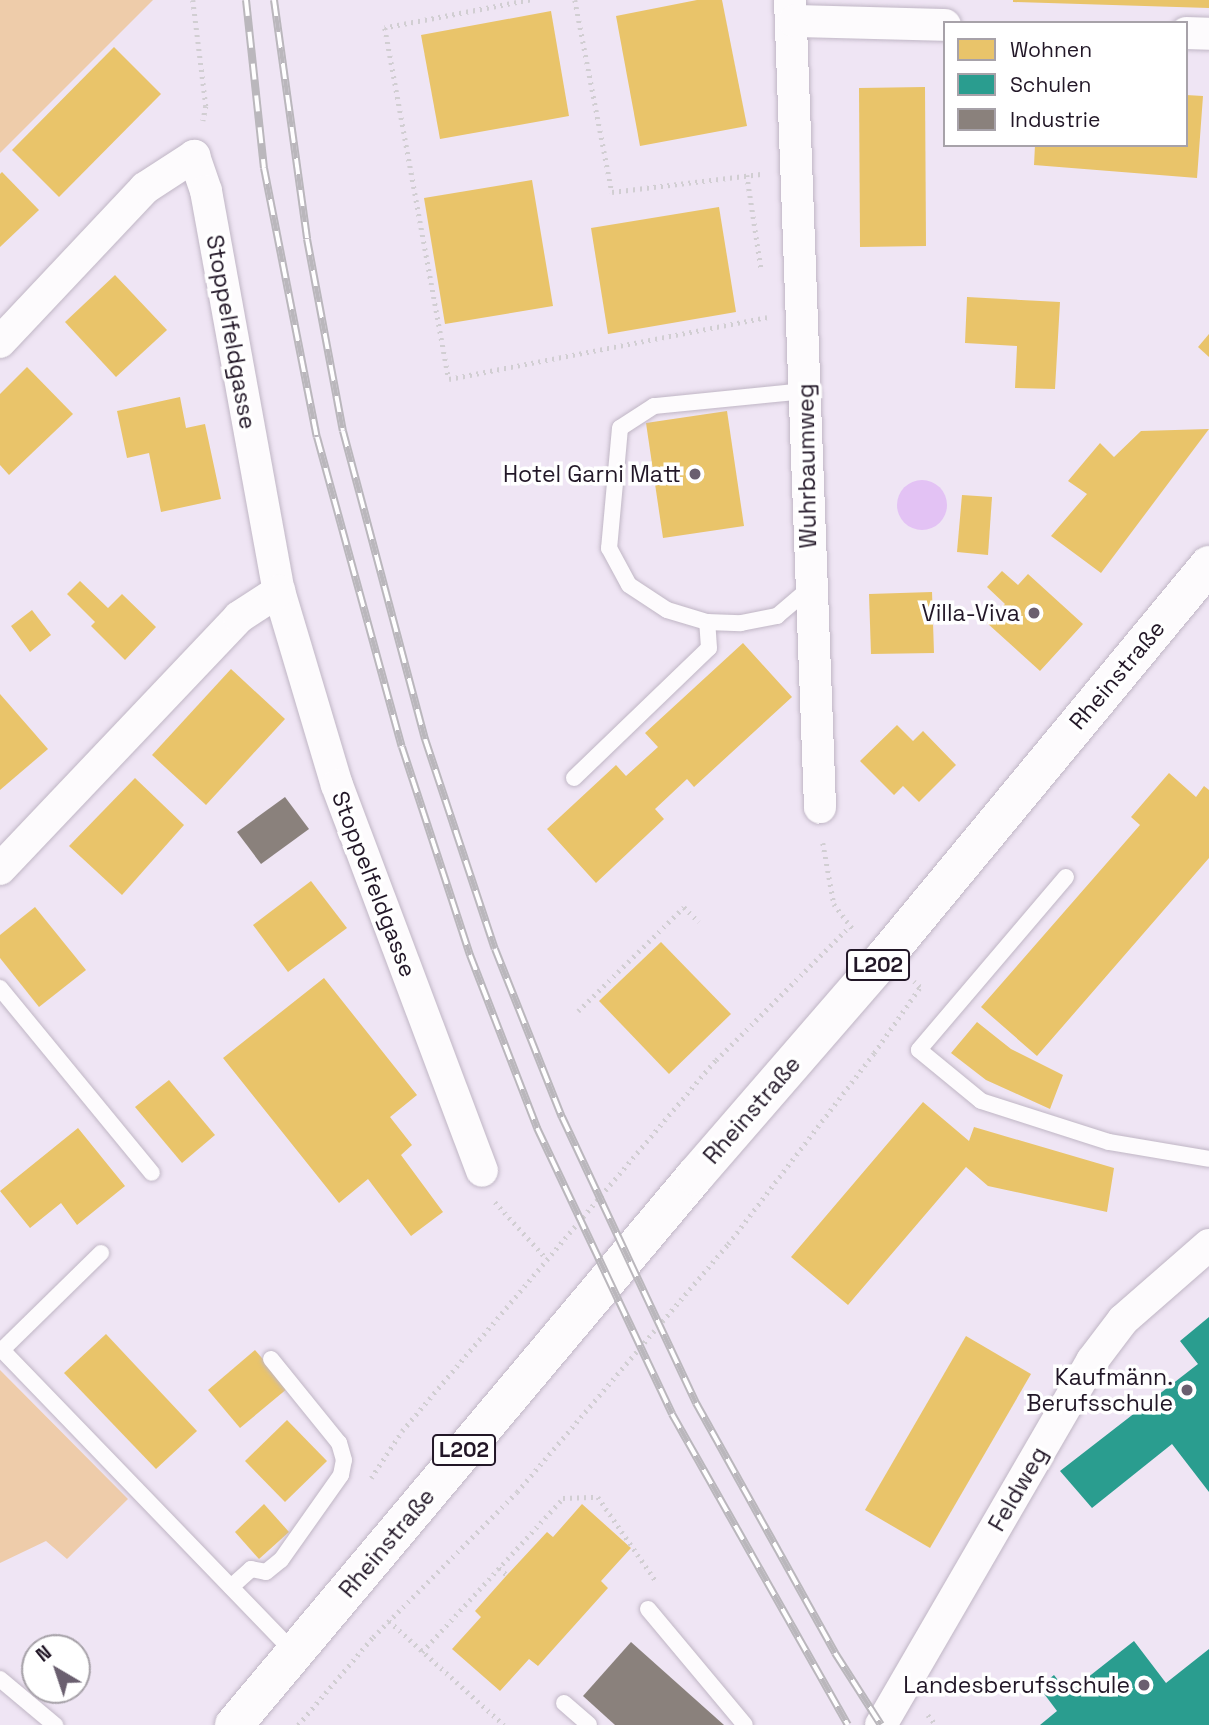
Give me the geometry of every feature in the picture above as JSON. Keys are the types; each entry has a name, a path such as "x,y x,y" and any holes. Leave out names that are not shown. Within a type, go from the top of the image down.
{"main road":[{"name":"Rheinstraße","path":"234,1725 686,1187 884,958 1209,565"}],"street":[{"path":"792,10 943,25"},
{"name":"Wuhrbaumweg","path":"792,10 810,588 820,807"},
{"path":"1188,33 1209,34"},
{"path":"0,342 145,188 194,156"},
{"name":"Stoppelfeldgasse","path":"194,156 206,191 279,591 337,785 482,1171"},
{"path":"0,869 239,617 279,591"},
{"name":"Feldweg","path":"881,1725 1092,1361 1139,1303 1209,1245"}],"lane":[{"path":"805,391 654,406 620,428 608,548 629,585 667,610 707,622 741,623 777,616 810,588"},
{"path":"574,778 709,648 707,622"},
{"path":"1066,877 919,1050 981,1101 1108,1142 1209,1159"},
{"path":"0,988 152,1173"},
{"path":"101,1253 2,1350 295,1653"},
{"path":"232,1587 251,1569 266,1572 281,1560 341,1475 344,1460 339,1443 271,1359"},
{"path":"648,1609 746,1725"},
{"path":"0,1679 55,1725"},
{"path":"564,1703 589,1725"}],"path":[{"path":"192,0 206,106 194,156"},
{"path":"530,0 385,28 449,379 768,317 766,304"},
{"path":"575,0 611,192 799,169"},
{"path":"747,175 762,278"},
{"path":"364,1488 402,1431 716,1059 849,927 834,904 825,870 820,807"},
{"path":"578,1011 684,907 699,922"},
{"path":"298,1725 389,1621 517,1492 728,1244 920,987"},
{"path":"482,1171 499,1211 546,1258"},
{"path":"422,1652 563,1499 598,1497 657,1582 648,1609"},
{"path":"499,1568 507,1575"},
{"path":"389,1621 504,1725"}],"shaded area":[{"path":"0,0 153,0 0,153"},
{"path":"922,480 940,487 947,505 940,523 922,530 904,523 897,505 904,487"},
{"path":"0,1370 128,1499 67,1559 46,1541 0,1563"}],"building: Wohnen":[{"path":"697,0 722,0 747,126 640,146 616,16"},
{"path":"1209,0 1209,8 1013,2"},
{"path":"551,11 569,116 440,139 421,35"},
{"path":"114,47 161,94 59,197 12,150"},
{"path":"925,87 926,246 860,247 859,88"},
{"path":"1188,95 1203,96 1197,178 1034,165 1035,147 1188,147"},
{"path":"2,172 39,210 0,247 0,174"},
{"path":"532,180 553,306 445,324 424,198"},
{"path":"719,207 736,312 608,334 591,228"},
{"path":"115,275 167,330 116,377 65,322"},
{"path":"967,297 1060,302 1055,389 1015,388 1017,346 965,343"},
{"path":"1209,334 1209,357 1198,347"},
{"path":"27,367 73,414 9,475 0,465 0,394"},
{"path":"180,397 186,428 205,424 221,499 161,512 149,453 127,458 117,411"},
{"name":"Hotel Garni Matt","path":"727,411 744,526 663,538 646,423"},
{"path":"1209,429 1101,573 1051,536 1087,494 1068,481 1100,443 1114,457 1141,431"},
{"path":"962,495 992,497 988,555 957,552"},
{"name":"Villa-Viva","path":"1002,571 1018,585 1028,574 1083,624 1040,671 987,623 1005,604 987,587"},
{"path":"80,581 108,608 122,594 156,627 125,660 91,626 95,622 67,594"},
{"path":"932,592 934,653 871,654 869,594"},
{"path":"32,610 51,635 30,652 11,626"},
{"path":"743,643 792,697 694,787 687,779 655,809 664,819 596,883 547,829 616,765 626,776 658,747 645,733"},
{"path":"231,669 285,719 206,805 152,755"},
{"path":"0,694 48,749 0,790"},
{"path":"897,725 913,741 923,731 956,765 919,802 903,786 894,795 860,761"},
{"path":"1169,773 1196,797 1204,786 1209,790 1209,858 1037,1056 981,1007 1140,825 1131,817"},
{"path":"135,778 184,825 122,895 69,846"},
{"path":"311,881 347,928 288,972 253,925"},
{"path":"35,907 86,970 39,1007 0,958 0,935"},
{"path":"661,942 731,1014 669,1074 599,1001"},
{"path":"324,978 417,1095 390,1117 412,1145 401,1155 443,1212 411,1236 368,1179 339,1203 223,1058"},
{"path":"977,1022 1011,1049 1063,1075 1050,1109 986,1080 951,1053"},
{"path":"169,1080 215,1135 182,1163 135,1107"},
{"path":"923,1102 969,1141 974,1127 1114,1168 1107,1212 988,1186 966,1167 848,1305 791,1257"},
{"path":"78,1128 125,1186 77,1225 61,1203 30,1228 0,1191"},
{"path":"106,1334 197,1431 156,1469 64,1373"},
{"path":"966,1336 1031,1374 930,1548 865,1510"},
{"path":"255,1350 288,1388 240,1428 208,1390"},
{"path":"287,1420 327,1461 285,1502 245,1461"},
{"path":"264,1504 289,1532 259,1559 235,1532"},
{"path":"582,1504 631,1548 601,1581 608,1588 538,1666 529,1659 500,1691 452,1649 481,1617 475,1611 507,1575 547,1532 553,1537"}],"building: Schulen":[{"name":"Kaufmänn. Berufsschule","path":"1209,1317 1209,1492 1172,1444 1092,1508 1060,1471 1198,1364 1180,1341"},
{"name":"Landesberufsschule","path":"1134,1641 1166,1683 1209,1649 1209,1725 1040,1725 1057,1711 1039,1687 1054,1675 1068,1693"}],"building: Industrie":[{"path":"285,797 309,829 261,864 237,832"},
{"path":"631,1642 724,1725 615,1725 583,1696"}],"railway":[{"path":"246,0 264,168 317,437 402,747 470,955 537,1128 672,1414 848,1725"},
{"path":"274,0 307,239 343,431 425,739 495,949 562,1117 696,1403 835,1653 881,1725"}],"place":[{"name":"Hotel Garni Matt","path":"695,474"},
{"name":"Villa-Viva","path":"1034,613"},
{"name":"Kaufmänn. Berufsschule","path":"1187,1390"},
{"name":"Landesberufsschule","path":"1144,1685"}]}
